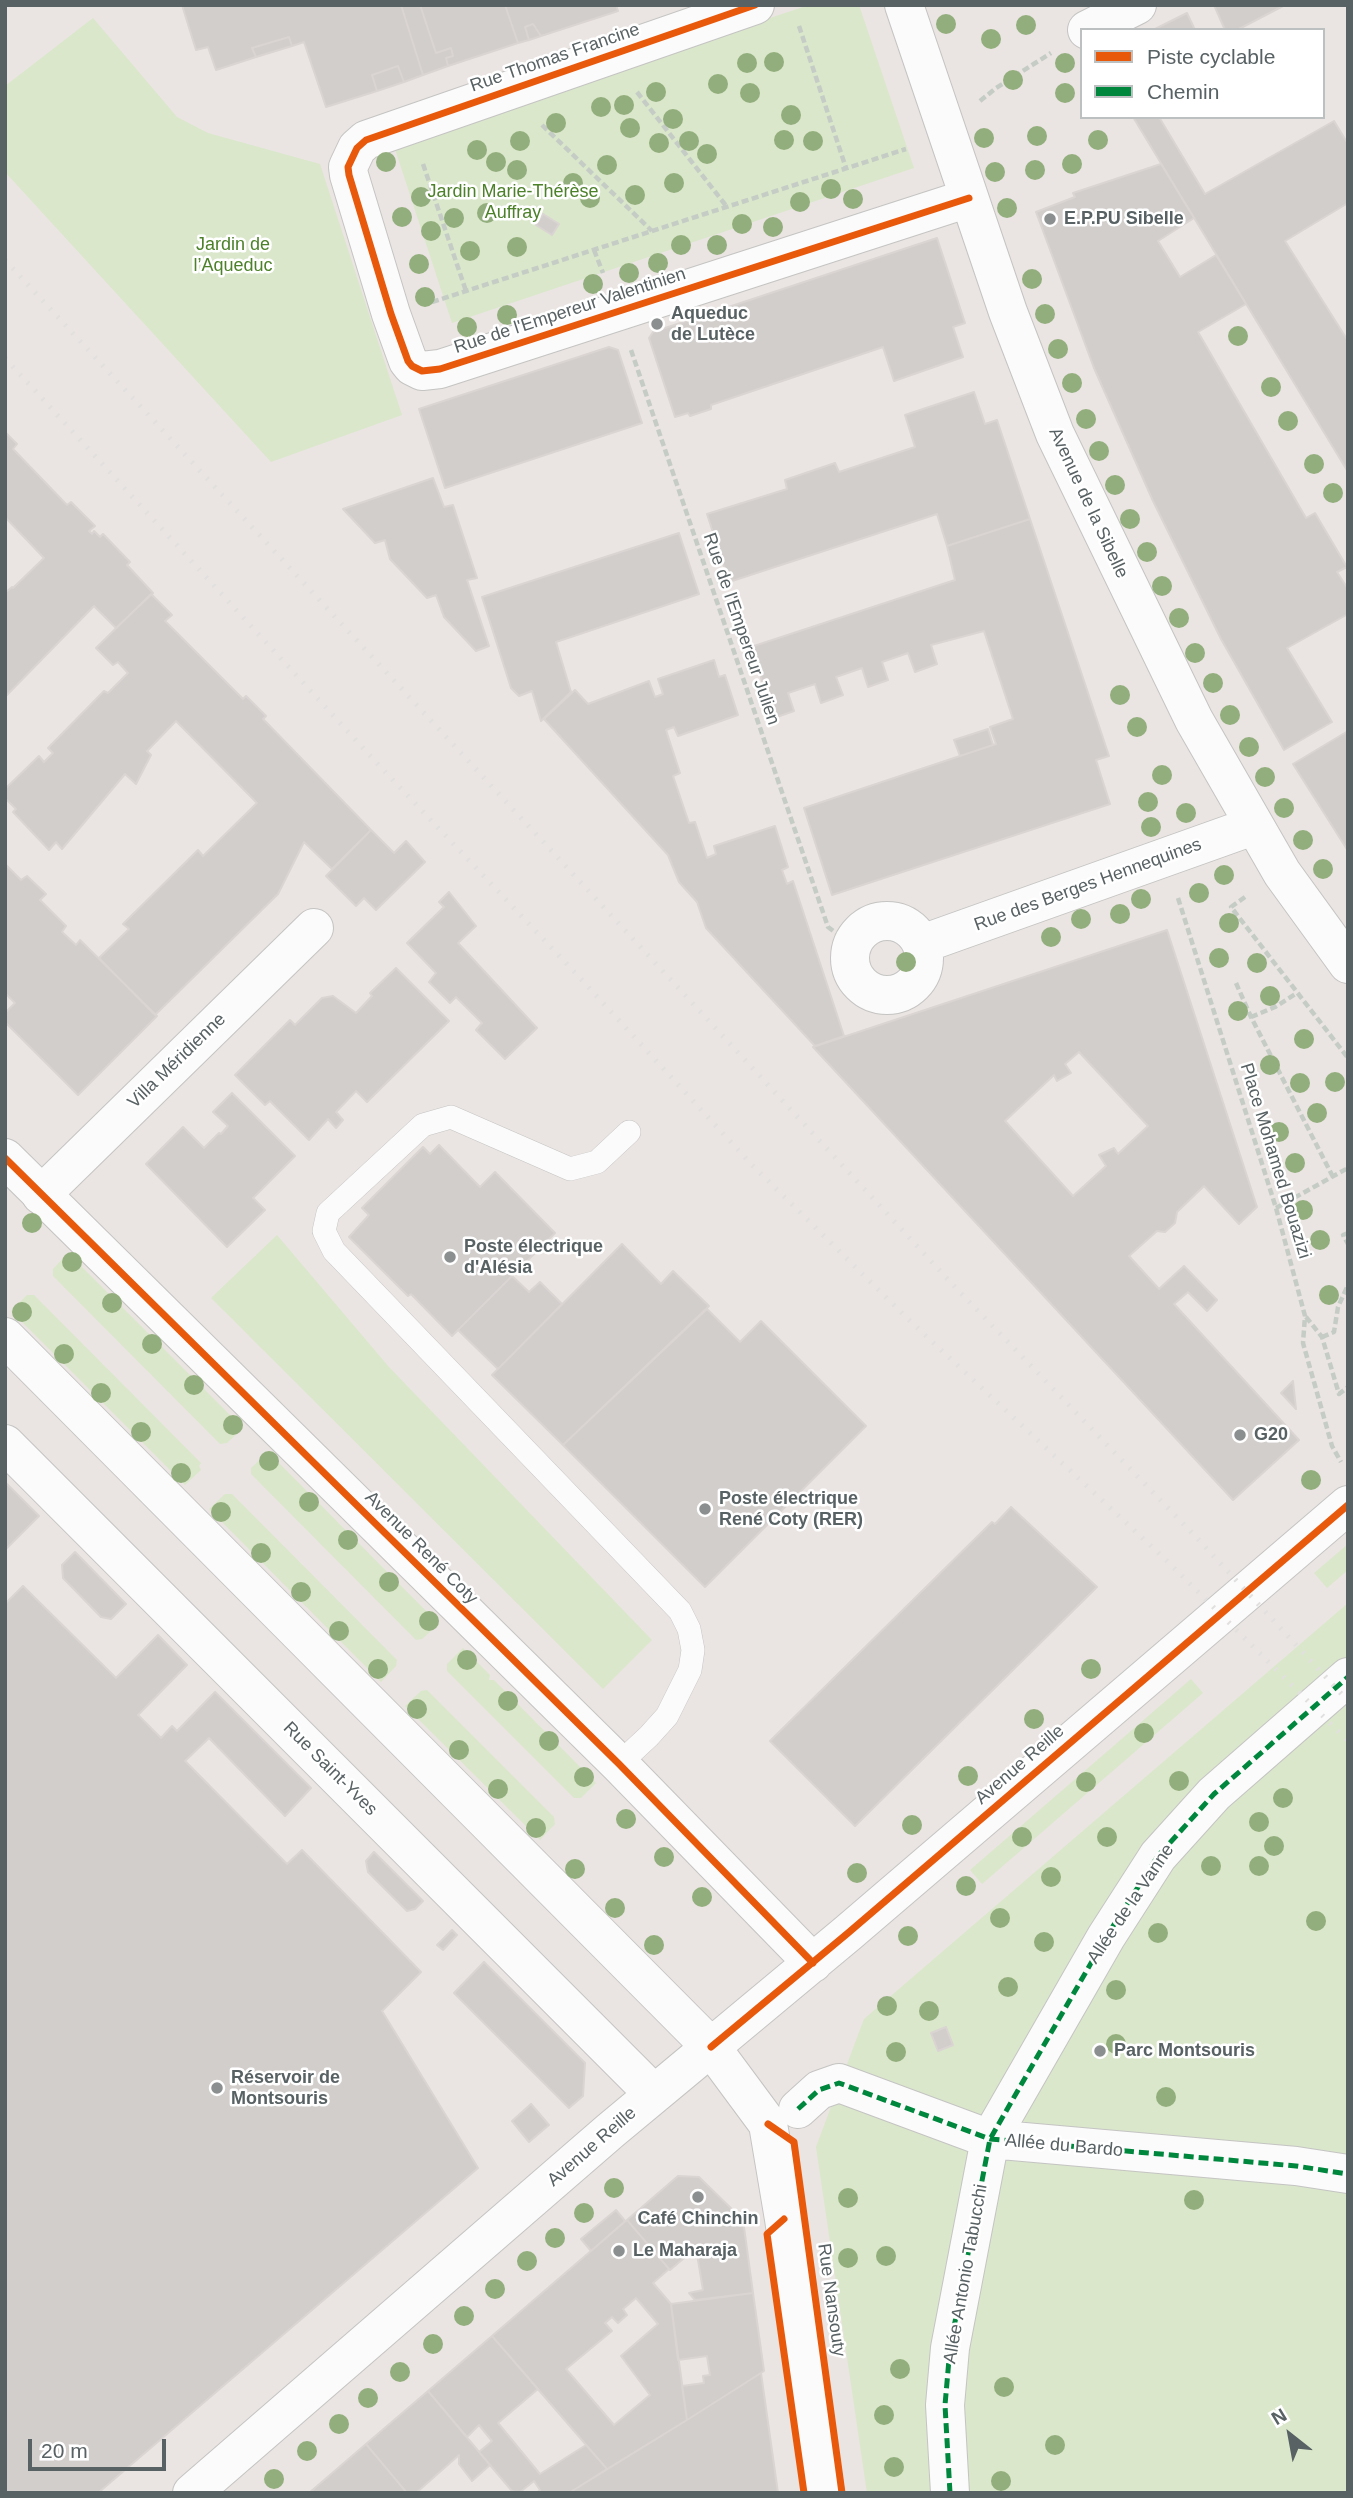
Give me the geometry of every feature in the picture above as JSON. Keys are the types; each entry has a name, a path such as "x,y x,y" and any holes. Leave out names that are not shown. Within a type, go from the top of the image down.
{"street":[{"name":"Rue Thomas Francine","path":"366,140 755,5"},
{"name":"Avenue de la Sibelle","path":"904,5 1008,313 1055,434 1194,720 1282,873 1348,964"},
{"path":"1093,28 1137,5"},
{"name":"Rue de l'Empereur Valentinien","path":"366,140 351,158 349,175 408,361 422,371 429,372 969,198"},
{"name":"Rue des Berges Hennequines","path":"922,944 1253,826"},
{"path":"892,921 910,929 922,944 924,961 919,977 907,989 891,995 874,994 860,985 851,970 852,945 864,929 872,924 892,921"},
{"name":"Villa Méridienne","path":"41,1195 314,928"},
{"name":"Avenue René Coty","path":"5,1158 619,1764 813,1963"},
{"path":"5,1337 711,2047"},
{"name":"Rue Saint-Yves","path":"5,1444 654,2094"},
{"name":"Avenue Reille","path":"192,2493 654,2094 813,1963 1348,1505"},
{"name":"Allée de la Vanne","path":"990,2139 1106,1937 1158,1856 1214,1794 1348,1678"},
{"name":"Rue Nansouty","path":"711,2047 768,2124 825,2493"},
{"name":"Allée du Bardo","path":"798,2109 819,2090 839,2083 990,2139 1296,2166 1348,2174"},
{"name":"Allée Antonio Tabucchi","path":"950,2493 946,2405 950,2348 990,2139"}],"lane":[{"path":"619,1764 667,1716 690,1670 693,1650 689,1629 680,1611 334,1251 324,1231 328,1213 423,1125 451,1117 570,1169 597,1162 629,1132"}],"path":[{"path":"799,26 846,168"},
{"path":"978,103 996,88 1072,39"},
{"path":"630,83 727,207"},
{"path":"533,117 652,231"},
{"path":"391,314 907,148"},
{"path":"419,155 466,291"},
{"path":"1252,893 1231,907 1348,1058"},
{"path":"1236,983 1333,1177"},
{"path":"1251,1017 1275,1007 1297,993"},
{"path":"1276,1208 1348,1167"},
{"path":"1348,1233 1343,1235 1348,1244"},
{"path":"1322,1337 1334,1332 1338,1307 1348,1285"},
{"path":"1305,1316 1322,1337 1339,1394 1348,1387"}],"green space":[{"name":"Jardin Marie-Thérèse Auffray","path":"809,5 859,5 914,168 452,323 393,143"},
{"name":"Jardin de l’Aqueduc","path":"93,18 177,117 208,133 320,164 402,415 271,462 5,172 5,86"},
{"path":"277,1235 389,1367 652,1640 603,1689 211,1298"},
{"path":"68,1253 243,1428 227,1443 220,1444 53,1276 53,1269"},
{"path":"27,1295 34,1295 201,1463 201,1470 185,1485 11,1311"},
{"path":"268,1452 439,1624 422,1639 416,1640 251,1474 251,1468"},
{"path":"225,1494 232,1494 397,1660 396,1666 381,1682 209,1509"},
{"path":"1348,1544 1348,1570 1327,1588 1314,1573"},
{"name":"Parc Montsouris","path":"1348,1603 1348,2493 867,2493 816,2147 864,2019"},
{"path":"463,1648 490,1675 489,1680 494,1680 596,1783 581,1798 574,1798 447,1671 447,1664"},
{"path":"1191,1679 1203,1693 982,1884 970,1870"},
{"path":"427,1690 554,1817 555,1824 540,1840 405,1706 421,1691"}],"building":[{"path":"182,5 401,5 423,75 404,82 398,66 372,75 377,91 326,107 304,42 292,46 289,37 252,48 256,57 216,70 208,47 196,50"},
{"path":"401,5 420,5 436,53 451,48 453,56 446,58 448,66 423,75"},
{"path":"420,5 505,5 518,43 448,66 446,58 453,56 451,48 436,53"},
{"path":"505,5 616,5 618,11 541,36 533,24 525,27 529,40 518,43"},
{"path":"1214,5 1285,5 1241,28 1224,28"},
{"path":"1187,13 1194,28 1157,28"},
{"path":"533,24 541,36 529,40 525,27"},
{"path":"289,37 292,46 256,57 252,48"},
{"path":"398,66 404,82 377,91 372,75"},
{"path":"1134,119 1160,119 1205,194 1334,121 1348,144 1348,203 1285,241 1348,341 1348,472"},
{"path":"1161,164 1194,218 1158,241 1180,277 1216,255 1246,304 1198,332 1306,518 1315,513 1347,567 1337,572 1348,589 1348,614 1287,648 1332,722 1284,750 1221,639 1153,501 1094,368 1036,212 1075,197 1073,193"},
{"path":"543,214 559,224 552,235 536,225"},
{"path":"937,238 965,323 953,327 963,357 894,381 883,347 711,405 711,409 690,416 688,413 675,417 649,338 653,332"},
{"path":"609,347 618,350 642,423 445,488 419,409"},
{"path":"974,392 985,424 997,420 1030,519 947,546 937,514 729,582 707,514 787,489 785,480 835,463 839,472 915,447 905,415"},
{"path":"5,432 17,444 13,449 67,505 71,502 95,526 89,531 92,534 94,531 100,537 103,534 130,562 127,565 153,593 116,628 94,606 5,697 5,593 44,558 5,517"},
{"path":"433,478 444,507 453,505 477,578 467,580 489,646 476,651 444,617 436,595 427,598 390,559 385,540 375,543 343,509"},
{"path":"1030,519 1109,756 1096,760 1110,804 832,895 804,808 996,744 990,727 1013,719 984,631 931,645 937,664 915,672 908,653 882,662 888,680 868,687 862,668 836,677 843,695 821,703 815,684 788,693 794,711 774,718 751,647 955,580 947,546"},
{"path":"679,533 699,594 556,642 571,692 541,721 532,691 519,696 511,688 482,597"},
{"path":"151,594 172,615 165,621 243,699 246,696 266,716 263,719 371,830 332,869 304,842 278,894 155,1015 99,958 129,929 123,924 198,850 203,856 257,803 176,721 147,751 151,755 136,784 125,774 62,849 56,842 49,850 13,812 16,809 5,798 5,789 39,756 44,762 53,753 48,748 104,691 108,693 128,673 118,662 113,665 96,648"},
{"path":"714,660 719,677 725,675 738,715 678,736 674,727 666,730 680,773 673,776 689,823 695,822 707,858 716,854 714,846 775,826 788,867 782,870 787,884 793,881 844,1036 815,1046 706,928 697,902 679,882 668,855 544,719 575,690 588,704 649,681 655,697 663,694 658,679"},
{"path":"988,729 993,745 960,756 954,740"},
{"path":"1348,731 1348,851 1293,764"},
{"path":"371,830 394,853 406,841 425,862 376,910 364,898 356,906 326,876"},
{"path":"5,864 21,880 27,876 46,894 40,900 66,926 62,932 76,945 80,940 157,1016 78,1095 5,1022 5,1013 15,1003 5,993"},
{"path":"449,892 476,926 458,943 537,1028 505,1059 476,1030 482,1023 456,997 450,1003 429,982 436,973 407,943 444,907 439,902"},
{"path":"1167,930 1257,1207 1239,1224 1204,1186 1177,1212 1175,1223 1165,1232 1157,1231 1129,1256 1159,1289 1184,1266 1217,1300 1207,1311 1188,1292 1174,1304 1299,1440 1233,1500 813,1047","holes":["1079,1052 1148,1126 1118,1154 1114,1148 1099,1155 1106,1166 1073,1196 1005,1121 1054,1075 1057,1081 1071,1073 1065,1064"]},
{"path":"396,968 449,1021 367,1102 356,1091 336,1112 343,1120 336,1128 328,1119 309,1140 270,1101 265,1105 235,1075 290,1020 295,1025 322,998 333,996 356,1013 372,996 370,993"},
{"path":"232,1093 295,1156 253,1198 265,1210 227,1247 146,1164 183,1127 204,1148 221,1134 228,1126 213,1112"},
{"name":"Poste électrique d'Alésia","path":"439,1145 480,1187 495,1172 555,1233 452,1336 349,1237 369,1215 362,1208 423,1147 430,1154"},
{"path":"622,1244 661,1284 673,1271 709,1306 563,1445 492,1375"},
{"path":"512,1276 529,1292 540,1282 562,1304 498,1369 458,1330"},
{"name":"Poste électrique René Coty (RER)","path":"707,1309 740,1342 761,1321 866,1426 705,1587 563,1445"},
{"path":"1293,1381 1296,1409 1281,1393"},
{"path":"5,1482 39,1516 5,1550"},
{"path":"1011,1507 1097,1587 855,1826 770,1741 992,1522 995,1524"},
{"path":"75,1552 126,1604 111,1619 101,1617 63,1578 62,1565"},
{"name":"Réservoir de Montsouris","path":"23,1586 116,1678 158,1635 187,1665 138,1715 161,1738 172,1726 177,1731 215,1692 311,1788 285,1816 209,1738 185,1761 287,1864 302,1850 421,1972 382,2011 478,2168 98,2493 5,2493 5,1604"},
{"path":"374,1852 423,1901 415,1909 407,1911 368,1872 366,1861"},
{"path":"452,1930 457,1935 443,1950 437,1945"},
{"path":"484,1962 585,2063 583,2096 569,2108 454,1993"},
{"path":"946,2027 953,2045 938,2051 931,2033"},
{"path":"531,2104 549,2125 529,2142 512,2121"},
{"path":"678,2176 699,2177 743,2220 753,2293 695,2300 689,2293 703,2290 696,2248 670,2270 627,2220"},
{"path":"616,2210 625,2221 591,2251 581,2239"},
{"path":"627,2220 669,2269 653,2283 671,2304 687,2420 607,2469 492,2336","holes":["636,2298 658,2324 621,2356 650,2395 614,2425 566,2369 612,2331 605,2323 612,2317 618,2323 627,2315 623,2309"]},
{"path":"753,2293 764,2371 687,2420 682,2386 704,2383 703,2376 710,2375 707,2356 678,2360 671,2304"},
{"path":"492,2336 538,2389 498,2423 540,2474 586,2445 607,2469 569,2493 537,2493 540,2490 534,2481 519,2493 512,2491 479,2452 492,2441 479,2425 467,2437 428,2391"},
{"path":"761,2373 778,2493 569,2493 687,2420"},
{"path":"428,2391 490,2465 472,2481 459,2464 459,2455 416,2493 407,2493 366,2444"},
{"path":"366,2444 407,2493 309,2493"}],"railway":[{"path":"5,260 953,1285 1195,1536 1348,1701"},
{"path":"5,358 374,760 751,1164 910,1321 1166,1560 1348,1741"}],"marked path":[{"path":"950,2493 945,2405 950,2348 990,2139 1106,1937 1158,1856 1214,1794 1348,1677"},
{"path":"798,2109 819,2090 839,2083 990,2139 1296,2166 1348,2174"}],"cycle path":[{"path":"755,5 366,140 357,148 348,167 349,175 391,314 412,366 422,371 440,369 969,198"},
{"path":"5,1158 619,1764 813,1963"},
{"path":"711,2047 1348,1505"},
{"path":"768,2124 794,2142 842,2493"},
{"path":"784,2219 767,2234 804,2493"}],"place":[{"name":"E.P.PU Sibelle","path":"1050,219"},
{"name":"Aqueduc de Lutèce","path":"657,324"},
{"name":"Poste électrique d'Alésia","path":"450,1257"},
{"name":"G20","path":"1240,1435"},
{"name":"Poste électrique René Coty (RER)","path":"705,1509"},
{"name":"Parc Montsouris","path":"1100,2051"},
{"name":"Réservoir de Montsouris","path":"217,2088"},
{"name":"Café Chinchin","path":"698,2197"},
{"name":"Le Maharaja","path":"619,2251"}]}
